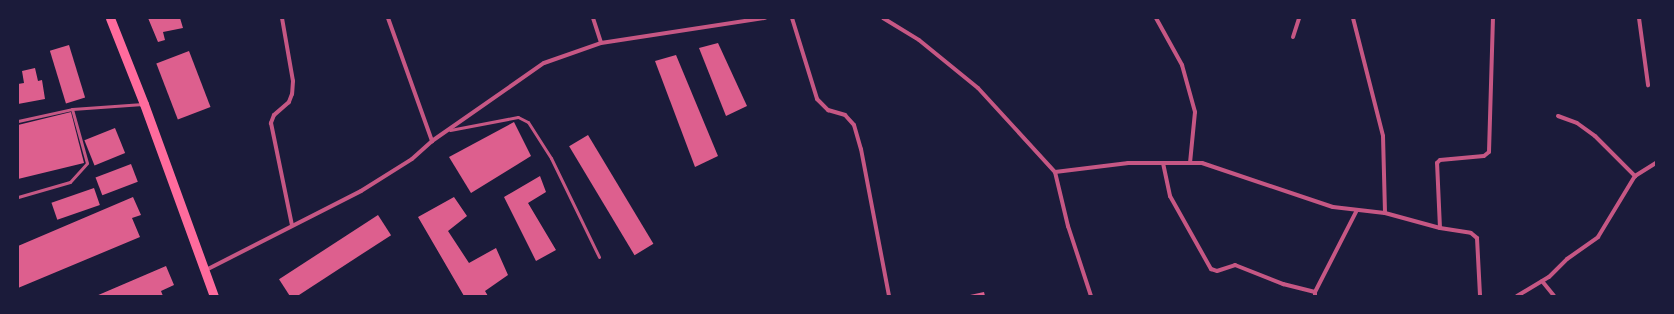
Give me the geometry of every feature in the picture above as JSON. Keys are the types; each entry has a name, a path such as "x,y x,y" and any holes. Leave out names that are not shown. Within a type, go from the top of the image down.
{"main road":[{"path":"110,18 144,104 214,296"}],"street":[{"path":"282,18 293,81 292,94 289,102 274,115 271,123 292,225"},
{"path":"388,18 432,141"},
{"path":"593,18 601,43"},
{"path":"204,271 361,191 412,159 432,141 544,63 601,43 765,18"},
{"path":"792,18 817,99 828,110 844,115 854,125 861,149 889,296"},
{"path":"883,18 919,40 978,88 1055,172 1068,226 1091,296"},
{"path":"1156,18 1182,66 1194,112 1190,163"},
{"path":"1293,37 1299,18"},
{"path":"1353,18 1383,136 1385,213"},
{"path":"1440,228 1437,163 1440,160 1484,156 1489,152 1493,18"},
{"path":"1639,18 1648,85"},
{"path":"1558,116 1577,123 1595,136 1635,176"},
{"path":"1055,172 1128,163 1202,163 1333,208 1385,213 1440,228 1471,233 1477,238 1480,296"},
{"path":"1517,296 1542,281 1598,237 1635,176 1656,163"},
{"path":"1163,164 1170,196 1211,269 1217,271 1235,265 1283,284 1315,294 1357,210"},
{"path":"1542,281 1554,296"}],"lane":[{"path":"18,121 72,110 144,104"},
{"path":"18,197 70,182 87,163 72,110"},
{"path":"447,131 518,117 528,122 551,158 599,257"}],"building":[{"path":"148,18 180,18 183,28 163,32 165,40 158,42"},
{"path":"718,43 747,106 726,116 699,48"},
{"path":"69,45 85,98 66,103 50,51"},
{"path":"189,51 211,107 178,120 156,64"},
{"path":"676,55 718,156 695,167 655,61"},
{"path":"35,68 38,81 42,80 45,99 18,104 18,84 24,83 22,71"},
{"path":"71,112 84,163 18,179 18,125"},
{"path":"514,122 531,156 471,193 449,157"},
{"path":"115,128 125,153 95,165 84,140"},
{"path":"588,135 653,244 635,255 569,146"},
{"path":"131,164 138,182 102,195 96,178"},
{"path":"540,176 546,192 528,203 556,250 536,261 504,197"},
{"path":"94,188 100,205 57,220 51,203"},
{"path":"133,197 141,215 132,218 140,237 18,288 18,246"},
{"path":"454,197 467,216 448,231 469,263 496,248 508,275 485,291 488,296 464,296 418,217"},
{"path":"378,215 391,235 297,296 290,296 279,279"},
{"path":"166,266 174,285 161,291 163,296 96,296"},
{"path":"984,292 985,296 970,296 970,295"}]}
